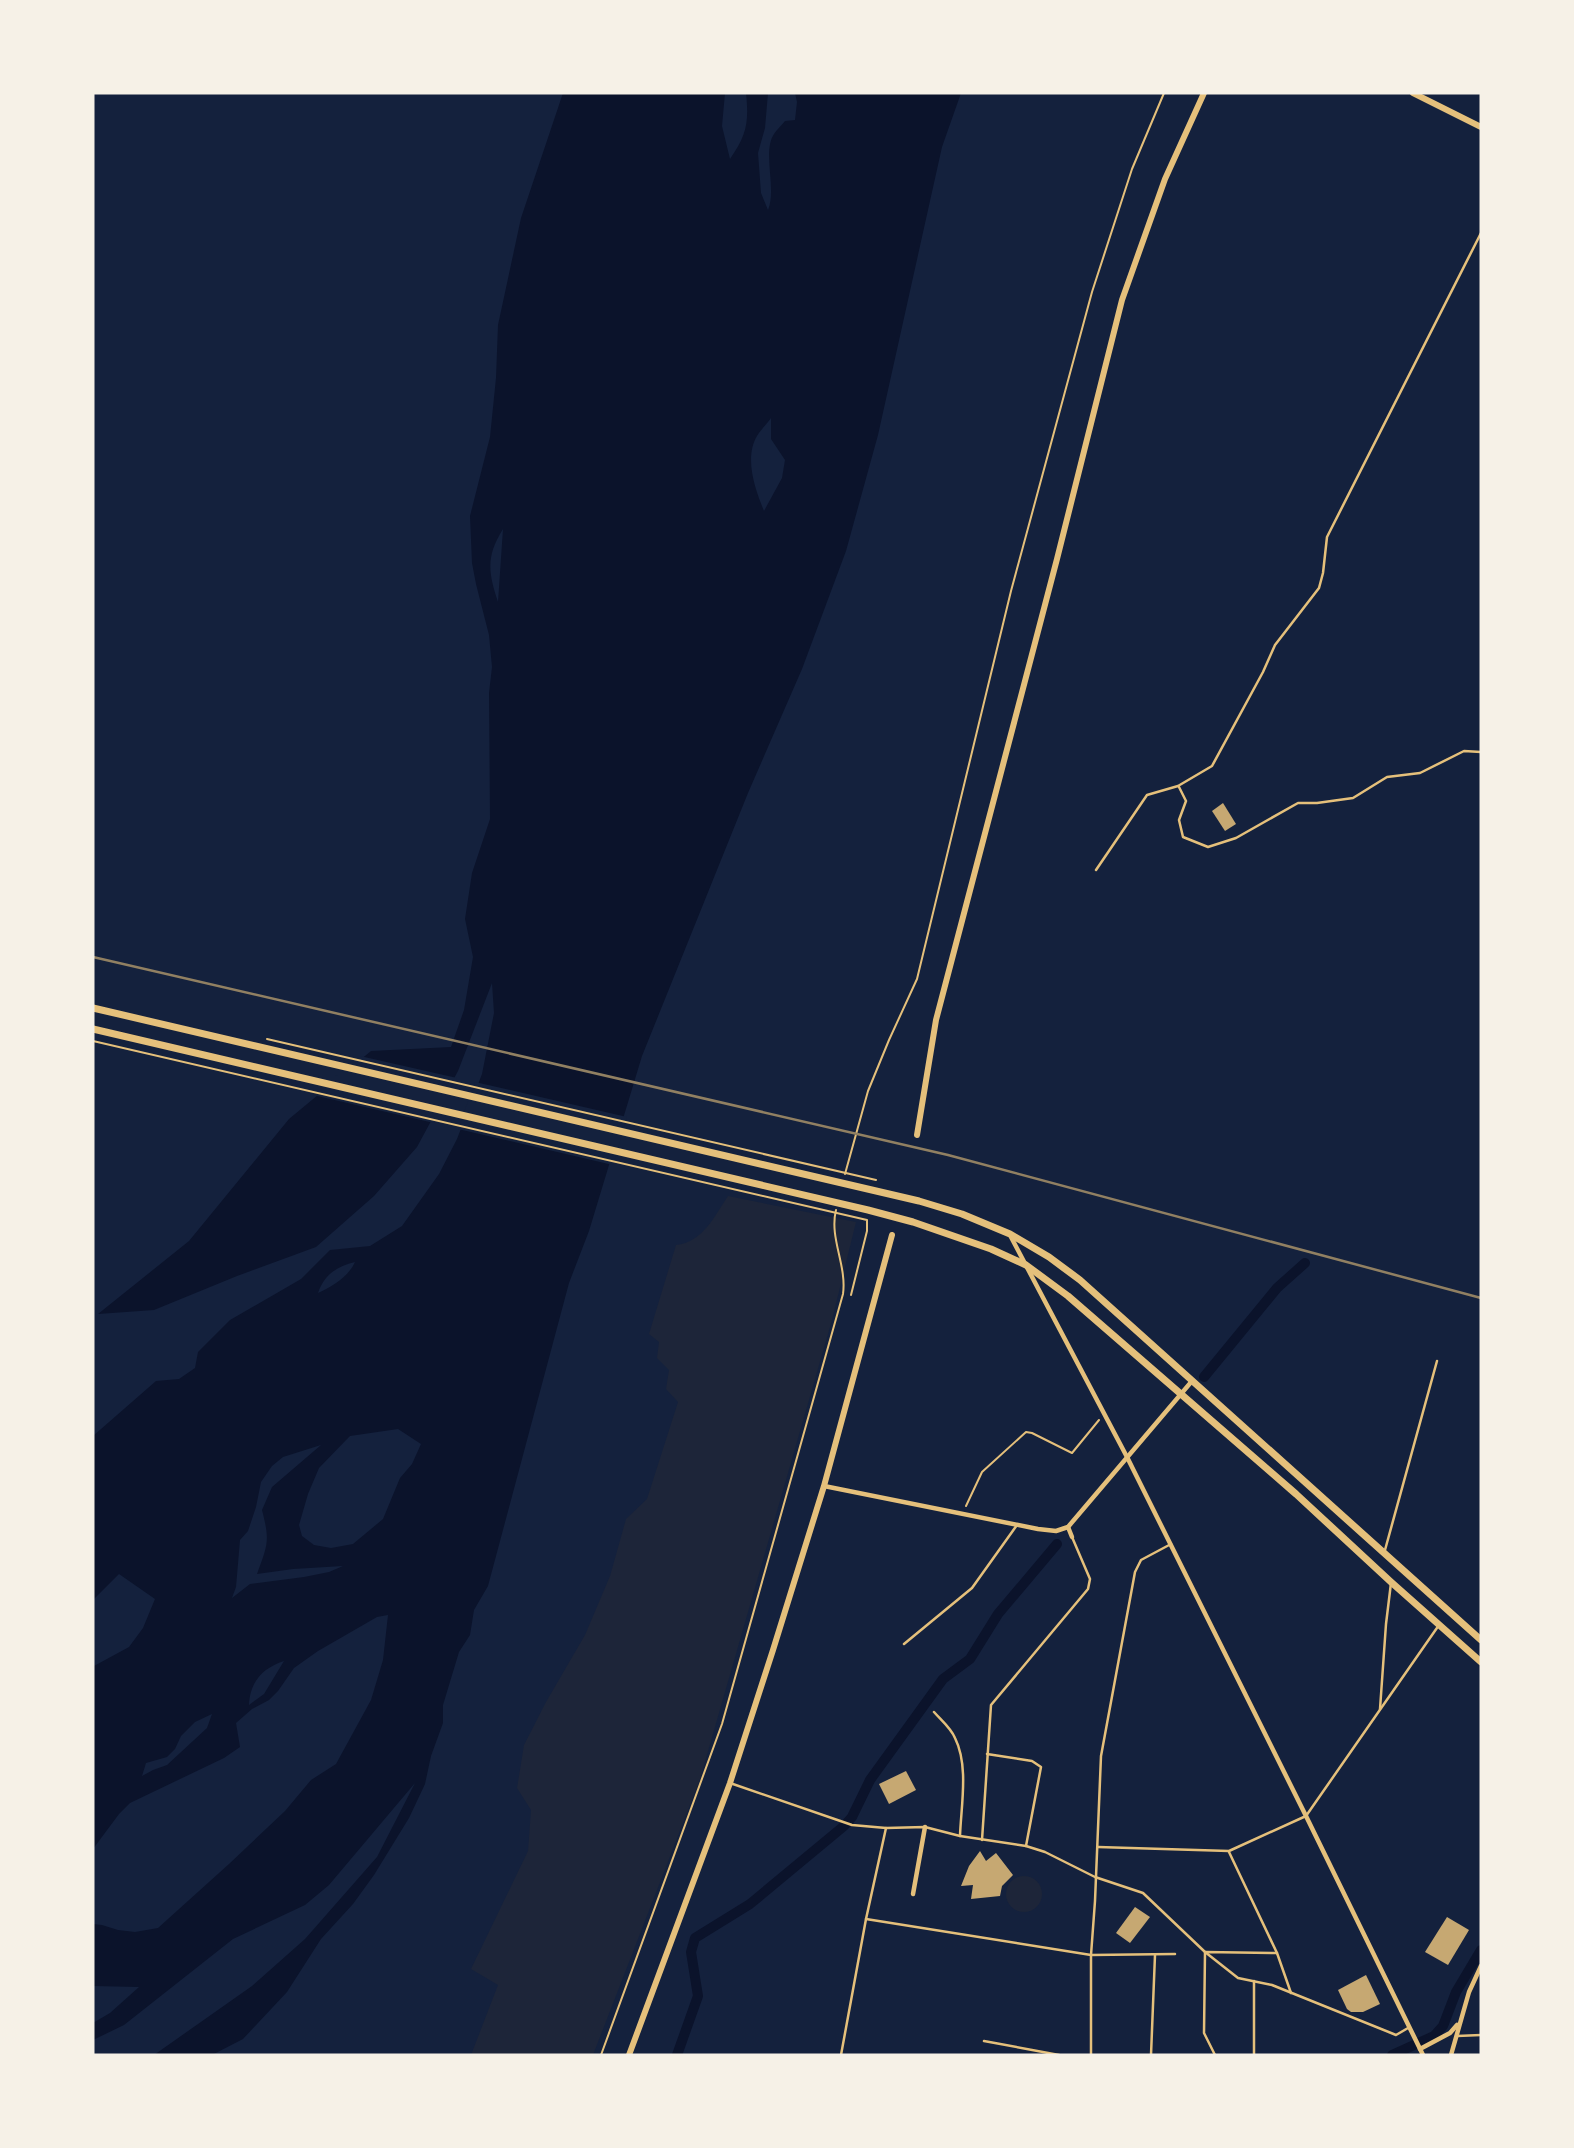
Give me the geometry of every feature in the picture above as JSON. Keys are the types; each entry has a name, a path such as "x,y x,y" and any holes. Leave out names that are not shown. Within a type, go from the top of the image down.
{"main road":[{"path":"93,1008 536,1113 875,1189 962,1214 1010,1234 1049,1257 1080,1280 1481,1640"},
{"path":"93,1029 868,1210 992,1249 1026,1265 1068,1296 1296,1494 1478,1659 1481,1648"}],"street":[{"path":"917,1135 936,1020 1122,300 1165,179 1205,93"},
{"path":"1413,93 1481,127"},
{"path":"1010,1234 1171,1544 1423,2055"},
{"path":"629,2055 730,1783 824,1486 892,1235"},
{"path":"824,1486 1056,1531 1068,1527 1192,1381"},
{"path":"1068,1527 1072,1537"},
{"path":"912,1894 925,1827"},
{"path":"1451,2055 1459,2021 1481,1966"},
{"path":"1419,2047 1437,2042 1450,2034 1459,2021"}],"lane":[{"path":"1096,870 1147,795 1178,786 1212,766 1275,645 1319,588 1327,537 1481,233"},
{"path":"1178,786 1186,801 1179,820 1183,837 1208,847 1236,838 1298,803 1353,797 1387,777 1420,773 1464,751 1481,751"},
{"path":"1385,1553 1437,1361"},
{"path":"904,1644 972,1588 1017,1525"},
{"path":"982,1840 991,1705 1088,1589 1090,1579 1072,1537"},
{"path":"1090,2055 1091,1955 1096,1901 1101,1756 1135,1572 1141,1560 1171,1544"},
{"path":"1380,1713 1391,1582"},
{"path":"1098,1847 1229,1851 1306,1815 1380,1713 1439,1625"},
{"path":"934,1712 955,1736 960,1752 960,1836"},
{"path":"987,1754 1032,1761 1041,1767 1026,1846"},
{"path":"730,1783 852,1825 925,1827 1045,1852 1095,1877 1143,1893 1205,1952 1238,1978 1272,1984 1396,2035 1410,2028"},
{"path":"841,2055 886,1828"},
{"path":"1229,1851 1277,1953 1291,1993"},
{"path":"866,1919 1091,1955 1175,1954"},
{"path":"1205,1952 1277,1953"},
{"path":"1205,1952 1204,2033 1215,2055"},
{"path":"1151,2055 1155,1955"},
{"path":"1254,1981 1254,2055"},
{"path":"1456,2036 1481,2035"},
{"path":"984,2041 1059,2055"}],"path":[{"path":"844,1178 868,1091 888,1040 917,979 1011,591 1092,292 1132,169 1164,93"},
{"path":"256,1037 876,1180"},
{"path":"93,1041 867,1220 867,1231 851,1294"},
{"path":"601,2055 722,1724 843,1294 845,1279 832,1224 838,1201"},
{"path":"963,1513 982,1472 1026,1432 1072,1453 1104,1413"}],"shaded area":[{"path":"563,93 725,93 722,126 730,159 745,128 746,93 768,93 765,128 758,153 761,193 768,210 771,192 771,142 775,132 785,121 795,120 795,93 961,93 942,147 878,435 846,551 802,669 748,793 642,1056 589,1231 569,1283 488,1586 474,1610 470,1635 459,1652 443,1705 443,1723 431,1756 425,1784 409,1818 374,1875 353,1904 321,1939 287,1992 243,2039 212,2055 154,2055 252,1986 305,1939 377,1857 415,1783 329,1885 305,1905 233,1939 124,2025 93,2040 93,2023 110,2013 139,1987 93,1986 93,1924 135,1932 158,1928 229,1864 285,1811 311,1780 336,1764 371,1700 383,1660 388,1615 377,1617 294,1668 269,1700 252,1709 236,1723 240,1747 224,1758 130,1803 93,1849 93,1643 94,1666 129,1647 143,1628 155,1599 119,1574 93,1600 93,1436 156,1381 179,1379 195,1368 198,1352 230,1320 301,1279 330,1250 370,1246 402,1226 439,1174 457,1139 482,1074 494,1013 492,983 458,1071 417,1147 374,1196 316,1247 154,1310 98,1314 189,1241 289,1119 371,1051 451,1047 464,1010 473,957 465,919 472,873 490,819 489,693 492,667 489,635 472,563 470,516 490,437 498,325 521,218","holes":["771,418 771,439 785,460 782,478 764,511 754,483 751,464 757,436","503,529 498,602 490,564","355,1262 340,1280 318,1293 328,1276 342,1266","398,1429 421,1444 412,1464 400,1478 383,1519 353,1544 331,1548 314,1545 302,1536 299,1525 319,1468 350,1436","321,1445 272,1487 262,1510 267,1542 257,1574 343,1566 304,1577 250,1584 232,1598 236,1587 240,1540 248,1531 261,1482 272,1466 283,1457","284,1661 264,1694 249,1705 255,1682 270,1667","212,1714 207,1728 167,1765 142,1776 146,1763 167,1757 175,1749 181,1736 195,1722"]},
{"path":"728,1196 856,1222 832,1320 700,1779 593,2055 471,2055 498,1985 471,1969 528,1851 531,1810 517,1788 524,1745 585,1635 610,1576 626,1519 647,1499 678,1402 666,1389 669,1370 657,1358 659,1342 649,1334 676,1245 701,1234"},
{"path":"1024,1876 1037,1881 1042,1894 1037,1907 1024,1912 1011,1907 1006,1894 1011,1881"}],"pier":[{"path":"360,1056 457,1078 434,1123 313,1095"},
{"path":"475,1082 627,1117 613,1165 458,1129"}],"building":[{"path":"1223,803 1236,824 1225,831 1212,811"},
{"path":"906,1771 916,1790 889,1804 879,1784"},
{"path":"980,1851 986,1861 996,1853 1013,1875 1002,1886 1000,1896 971,1899 973,1885 961,1886 969,1866"},
{"path":"1135,1907 1150,1917 1130,1943 1116,1933"},
{"path":"1447,1917 1469,1930 1448,1965 1425,1952"},
{"path":"1366,1975 1380,2004 1363,2012 1351,2012 1338,1990"}],"waterway":[{"path":"1204,1377 1277,1288 1305,1263"},
{"path":"677,2055 698,1996 691,1952 695,1938 750,1904 844,1826 852,1817 870,1780 943,1679 970,1659 998,1614 1057,1544"},
{"path":"1392,2055 1434,2036 1443,2026 1456,1992 1481,1950"}],"railway":[{"path":"93,957 948,1155 1481,1298"}]}
